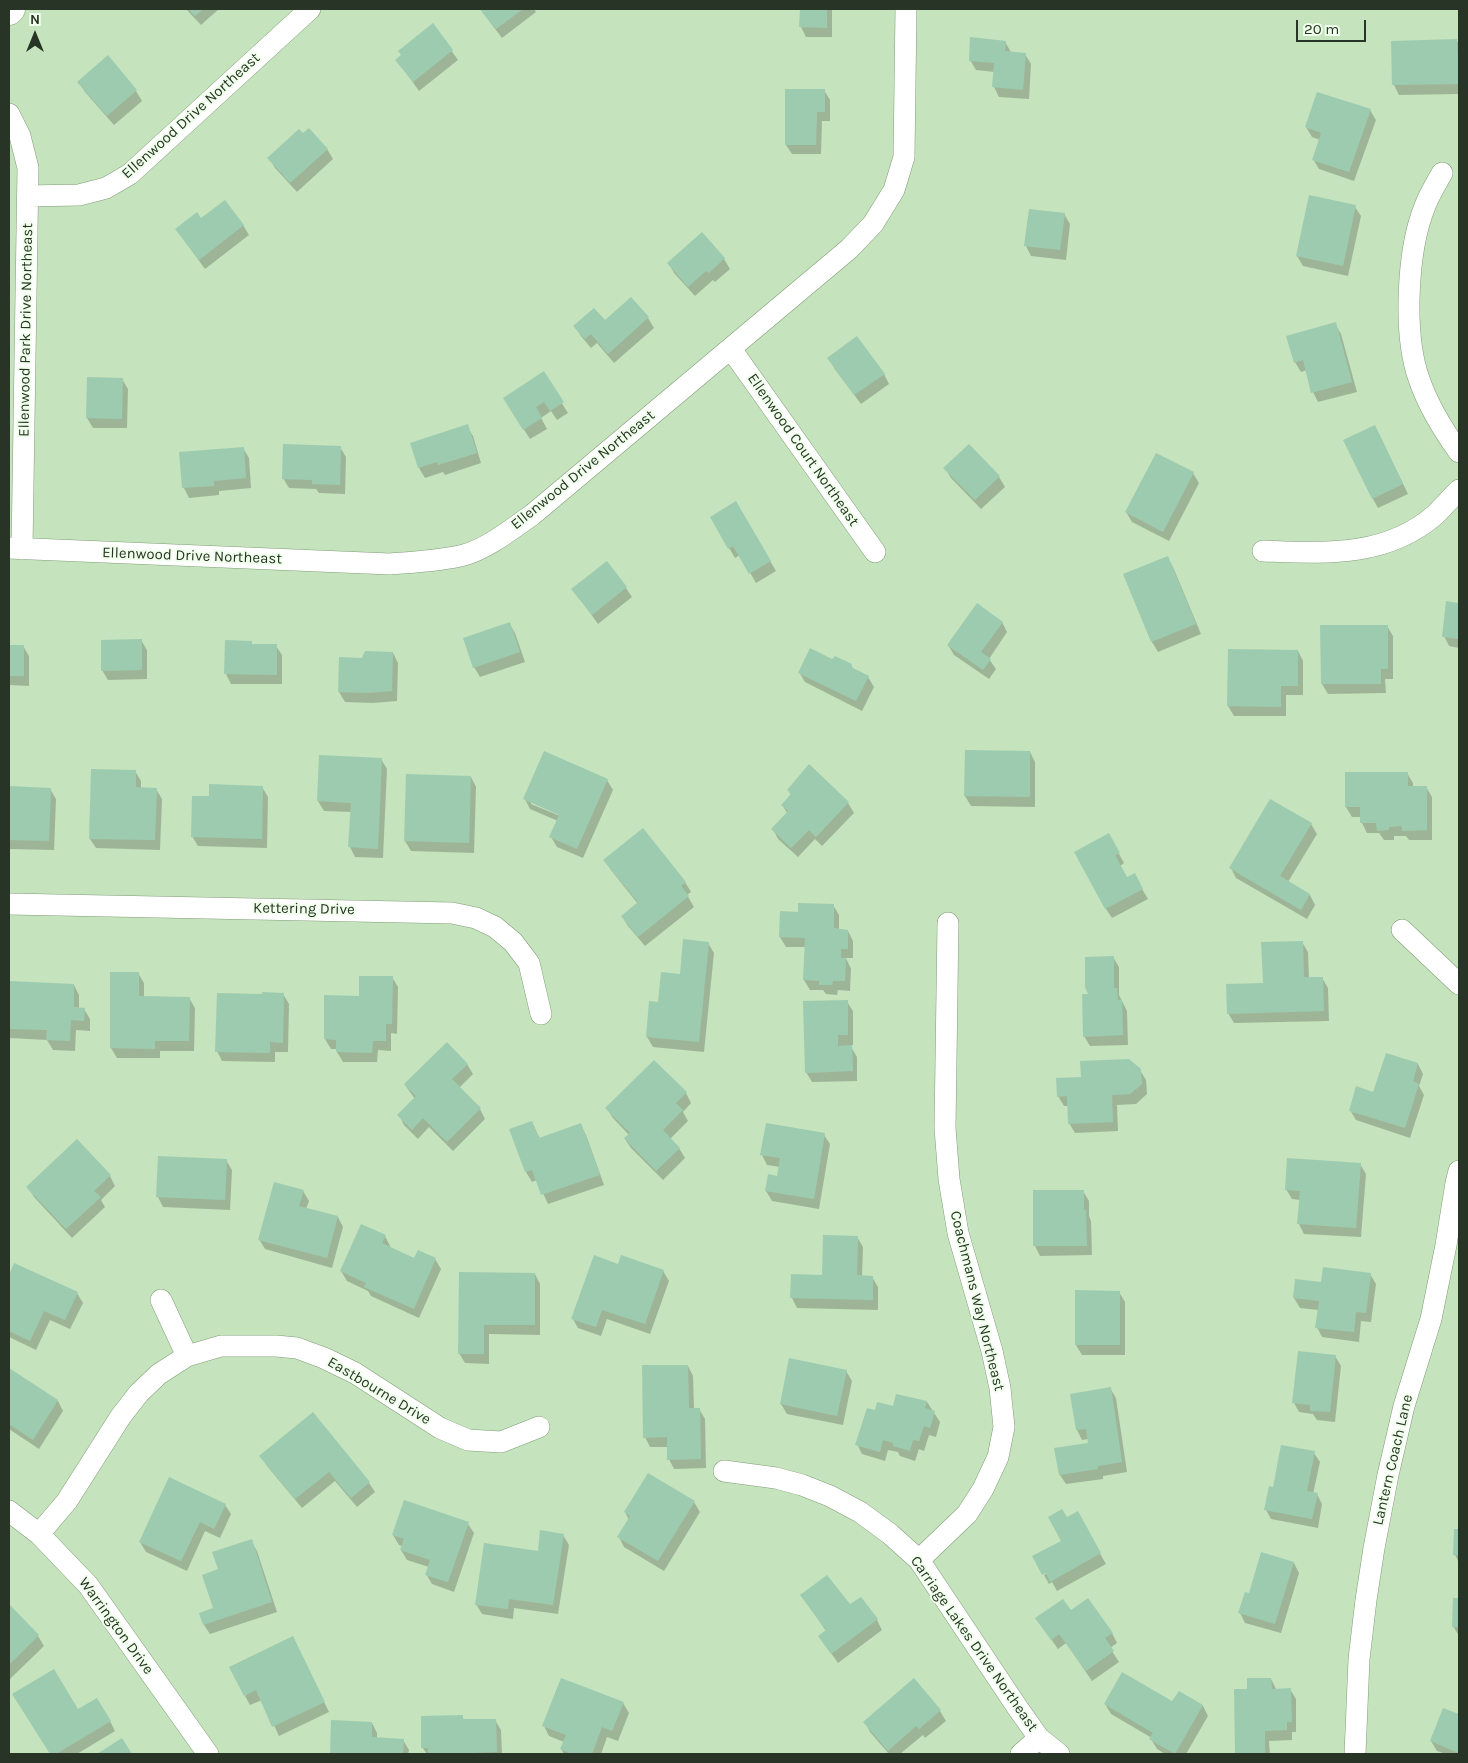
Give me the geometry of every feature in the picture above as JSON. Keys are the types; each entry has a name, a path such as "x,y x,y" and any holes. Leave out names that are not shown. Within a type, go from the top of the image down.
{"street":[{"name":"Ellenwood Drive Northeast","path":"28,196 79,195 106,188 130,174 310,9"},
{"name":"Ellenwood Drive Northeast","path":"16,548 390,564 427,561 465,554 500,537 532,515 731,349 849,249 873,224 894,190 904,157 906,9"},
{"name":"Ellenwood Park Drive Northeast","path":"9,114 20,136 28,168 16,548"},
{"path":"1442,173 1424,207 1414,244 1409,284 1410,327 1418,378 1448,437 1459,452"},
{"name":"Ellenwood Court Northeast","path":"731,349 875,552"},
{"path":"1263,551 1318,553 1360,550 1393,541 1434,515 1459,490"},
{"name":"Kettering Drive","path":"9,904 452,913 476,918 495,927 513,942 529,963 542,1014"},
{"name":"Coachmans Way Northeast","path":"919,1560 967,1514 983,1489 998,1457 1004,1427 1000,1388 992,1351 958,1233 949,1179 945,1128 948,923"},
{"path":"1402,930 1459,984"},
{"name":"Lantern Coach Lane","path":"1355,1754 1359,1659 1374,1548 1404,1406 1431,1319 1459,1171"},
{"path":"161,1300 187,1356"},
{"name":"Eastbourne Drive","path":"39,1534 67,1501 121,1416 139,1393 159,1374 187,1356 221,1346 297,1348 324,1358 355,1373 440,1428 468,1440 501,1442 538,1427"},
{"name":"Carriage Lakes Drive Northeast","path":"724,1471 776,1478 830,1496 860,1512 890,1534 919,1560 1039,1738 1059,1754"},
{"name":"Warrington Drive","path":"9,1511 39,1534 88,1585 208,1754"},
{"path":"1021,1754 1039,1738"}],"building":[{"path":"188,9 203,9 195,16"},
{"path":"480,9 523,9 496,29"},
{"path":"800,9 827,9 827,28 799,27"},
{"path":"433,23 453,50 413,82 395,60 401,55 398,51"},
{"path":"970,37 1006,41 1005,51 1026,53 1023,90 992,87 994,63 969,61"},
{"path":"1457,39 1459,84 1392,85 1391,41"},
{"path":"108,55 137,90 107,116 77,82"},
{"path":"785,89 825,89 825,112 817,112 816,145 785,145"},
{"path":"1317,92 1371,109 1349,172 1312,160 1321,133 1305,127"},
{"path":"309,128 328,149 290,183 267,158 299,129 303,133"},
{"path":"1309,195 1356,205 1343,266 1296,256"},
{"path":"225,200 244,225 199,260 175,229 197,212 201,218"},
{"path":"1029,209 1065,213 1060,250 1024,246"},
{"path":"702,232 725,258 709,273 706,271 688,287 667,263"},
{"path":"631,297 649,317 608,354 591,334 585,339 573,326 594,308 605,320"},
{"path":"1336,322 1352,382 1311,393 1303,360 1294,363 1286,336"},
{"path":"857,336 885,374 854,395 827,358"},
{"path":"544,371 564,402 550,411 544,402 536,407 542,418 523,430 503,398"},
{"path":"87,377 123,378 122,419 86,418"},
{"path":"468,424 477,453 438,465 437,462 418,468 410,443"},
{"path":"1375,425 1403,484 1372,499 1343,440"},
{"path":"283,444 341,446 340,485 312,484 312,480 282,479"},
{"path":"969,444 1000,476 975,500 943,468"},
{"path":"244,447 246,478 214,481 214,486 182,488 179,452"},
{"path":"1156,453 1194,472 1163,532 1125,512"},
{"path":"736,501 771,561 749,574 733,546 728,549 710,517"},
{"path":"1168,556 1196,624 1151,642 1123,574"},
{"path":"607,561 627,587 592,615 571,589"},
{"path":"1446,601 1459,603 1459,639 1442,637"},
{"path":"977,603 1003,622 981,652 991,659 983,670 947,645"},
{"path":"510,622 520,652 473,668 463,638"},
{"path":"1320,625 1388,625 1388,669 1381,669 1381,684 1321,684"},
{"path":"142,639 142,670 101,671 101,640"},
{"path":"225,640 252,641 252,644 277,644 277,675 224,674"},
{"path":"9,645 24,645 24,676 9,676"},
{"path":"810,648 832,659 835,656 852,664 851,667 869,676 856,701 798,673"},
{"path":"1228,649 1298,650 1298,686 1281,686 1281,707 1227,706"},
{"path":"365,651 393,652 392,691 367,693 338,692 339,657 362,658"},
{"path":"965,750 1030,751 1030,797 964,796"},
{"path":"544,751 608,779 577,849 549,837 559,815 523,799"},
{"path":"319,755 382,758 378,849 348,847 351,803 317,801"},
{"path":"809,764 849,802 816,837 809,830 791,848 771,829 788,811 781,805 791,794 787,790"},
{"path":"91,769 136,770 136,787 157,788 155,840 89,839"},
{"path":"1345,772 1408,772 1408,786 1427,786 1427,830 1402,831 1402,826 1389,827 1389,830 1377,831 1376,823 1360,823 1360,807 1345,807"},
{"path":"406,774 471,776 469,843 404,841"},
{"path":"209,784 263,786 262,839 191,837 192,796 209,796"},
{"path":"9,786 51,788 49,841 9,840"},
{"path":"1270,799 1312,823 1280,876 1310,894 1301,910 1229,868"},
{"path":"643,828 686,882 681,886 689,896 638,937 621,916 638,902 603,860"},
{"path":"1109,833 1120,853 1115,855 1127,877 1135,873 1143,889 1105,909 1074,852"},
{"path":"798,903 834,904 834,928 848,930 848,949 841,949 841,958 846,958 845,981 833,981 832,985 819,985 819,981 803,980 805,938 779,937 780,911 798,912"},
{"path":"683,939 709,942 699,1042 646,1037 649,1001 658,1002 661,972 680,974"},
{"path":"1303,941 1304,977 1323,977 1324,1011 1227,1014 1226,984 1263,983 1261,942"},
{"path":"1114,956 1114,988 1117,988 1118,1000 1122,1000 1123,1035 1083,1037 1082,994 1088,994 1085,987 1085,957"},
{"path":"110,972 139,972 139,996 190,997 189,1041 155,1041 155,1049 110,1048"},
{"path":"359,976 393,976 392,1024 386,1024 386,1041 373,1041 372,1053 336,1052 336,1040 324,1039 324,995 359,996"},
{"path":"9,981 74,984 74,1007 85,1008 84,1021 71,1020 70,1041 46,1040 47,1030 9,1029"},
{"path":"262,992 284,993 283,1043 270,1042 270,1053 215,1052 217,993 262,994"},
{"path":"848,1000 848,1035 838,1035 838,1046 852,1045 853,1071 805,1073 803,1001"},
{"path":"447,1042 468,1064 452,1079 481,1108 447,1142 423,1118 412,1130 397,1115 416,1096 404,1084"},
{"path":"1386,1053 1418,1063 1413,1081 1419,1084 1405,1128 1349,1111 1356,1086 1373,1092"},
{"path":"1129,1059 1141,1069 1142,1084 1130,1094 1112,1095 1113,1122 1068,1124 1067,1096 1057,1097 1056,1078 1081,1077 1080,1061"},
{"path":"654,1060 687,1092 676,1103 683,1110 663,1130 680,1148 656,1171 624,1138 630,1133 605,1108"},
{"path":"532,1121 539,1138 581,1123 600,1175 541,1195 532,1170 525,1172 509,1129"},
{"path":"766,1123 825,1133 814,1199 765,1191 768,1174 777,1176 780,1158 760,1155"},
{"path":"77,1139 111,1175 94,1191 101,1197 66,1229 26,1187"},
{"path":"158,1156 227,1159 225,1200 156,1197"},
{"path":"1287,1158 1361,1163 1356,1228 1297,1224 1300,1191 1285,1190"},
{"path":"274,1182 304,1190 299,1206 338,1216 327,1258 258,1240"},
{"path":"1033,1190 1084,1190 1087,1246 1033,1246"},
{"path":"361,1224 386,1235 382,1243 414,1258 418,1250 436,1258 414,1309 364,1287 366,1283 340,1271"},
{"path":"823,1235 858,1236 857,1275 873,1276 873,1300 790,1298 791,1274 822,1275"},
{"path":"594,1255 618,1264 621,1255 664,1270 645,1324 602,1310 596,1327 571,1319"},
{"path":"14,1263 78,1292 65,1320 44,1311 30,1341 9,1331 9,1275"},
{"path":"1323,1267 1371,1273 1366,1313 1356,1312 1354,1332 1315,1328 1319,1301 1293,1298 1295,1279 1321,1282"},
{"path":"459,1272 535,1273 535,1325 484,1325 484,1354 458,1354"},
{"path":"1075,1290 1120,1291 1120,1345 1075,1345"},
{"path":"1298,1351 1336,1355 1330,1412 1310,1411 1310,1405 1292,1403"},
{"path":"789,1358 847,1370 837,1416 780,1404"},
{"path":"642,1365 688,1365 689,1408 700,1408 701,1459 667,1460 667,1437 643,1438"},
{"path":"9,1368 58,1400 33,1440 9,1424"},
{"path":"1111,1387 1122,1462 1098,1466 1098,1469 1059,1475 1054,1448 1088,1443 1086,1429 1076,1430 1070,1394"},
{"path":"896,1394 927,1401 925,1408 935,1411 930,1428 924,1426 919,1441 913,1440 910,1451 893,1446 893,1443 883,1440 880,1452 855,1445 867,1408 875,1410 877,1402 893,1406"},
{"path":"313,1412 370,1482 351,1498 329,1472 295,1499 259,1456"},
{"path":"1281,1445 1315,1451 1307,1491 1318,1493 1312,1519 1264,1510 1269,1486 1273,1487"},
{"path":"648,1473 695,1501 658,1561 617,1537 630,1516 624,1512"},
{"path":"169,1477 226,1504 214,1529 200,1522 181,1561 139,1542"},
{"path":"404,1500 469,1522 448,1582 425,1575 430,1560 400,1550 404,1539 392,1535"},
{"path":"1062,1509 1067,1517 1078,1511 1101,1553 1050,1582 1046,1573 1042,1575 1032,1556 1061,1541 1048,1517"},
{"path":"1454,1529 1459,1529 1459,1555 1453,1555"},
{"path":"540,1530 564,1534 553,1605 509,1599 508,1609 475,1605 484,1543 538,1551"},
{"path":"252,1539 272,1602 203,1625 199,1613 213,1608 202,1575 218,1569 212,1552"},
{"path":"1261,1552 1294,1562 1275,1624 1238,1613 1245,1592 1249,1593"},
{"path":"827,1575 850,1604 861,1597 878,1619 831,1654 818,1636 826,1630 800,1595"},
{"path":"1088,1598 1113,1633 1105,1638 1114,1651 1086,1671 1059,1634 1051,1640 1035,1618 1063,1599 1071,1610"},
{"path":"1453,1598 1459,1598 1459,1627 1452,1627"},
{"path":"9,1604 39,1635 9,1665"},
{"path":"293,1636 325,1702 272,1727 256,1690 244,1696 229,1667"},
{"path":"54,1669 78,1709 97,1698 111,1721 56,1754 50,1754 12,1694"},
{"path":"1122,1672 1172,1701 1179,1691 1203,1705 1175,1754 1149,1739 1153,1733 1104,1704"},
{"path":"561,1678 624,1702 612,1731 602,1727 592,1754 572,1754 560,1749 566,1735 542,1726"},
{"path":"914,1678 941,1710 919,1729 916,1726 888,1751 863,1722"},
{"path":"1247,1678 1271,1678 1272,1689 1291,1688 1292,1722 1287,1722 1287,1730 1265,1731 1265,1754 1235,1754 1234,1689 1247,1689"},
{"path":"1443,1708 1459,1714 1459,1753 1430,1741"},
{"path":"463,1715 463,1719 496,1719 497,1752 428,1754 428,1748 421,1748 421,1716"},
{"path":"331,1720 372,1722 372,1737 404,1739 403,1754 330,1754"},
{"path":"122,1738 132,1754 97,1754"}]}
